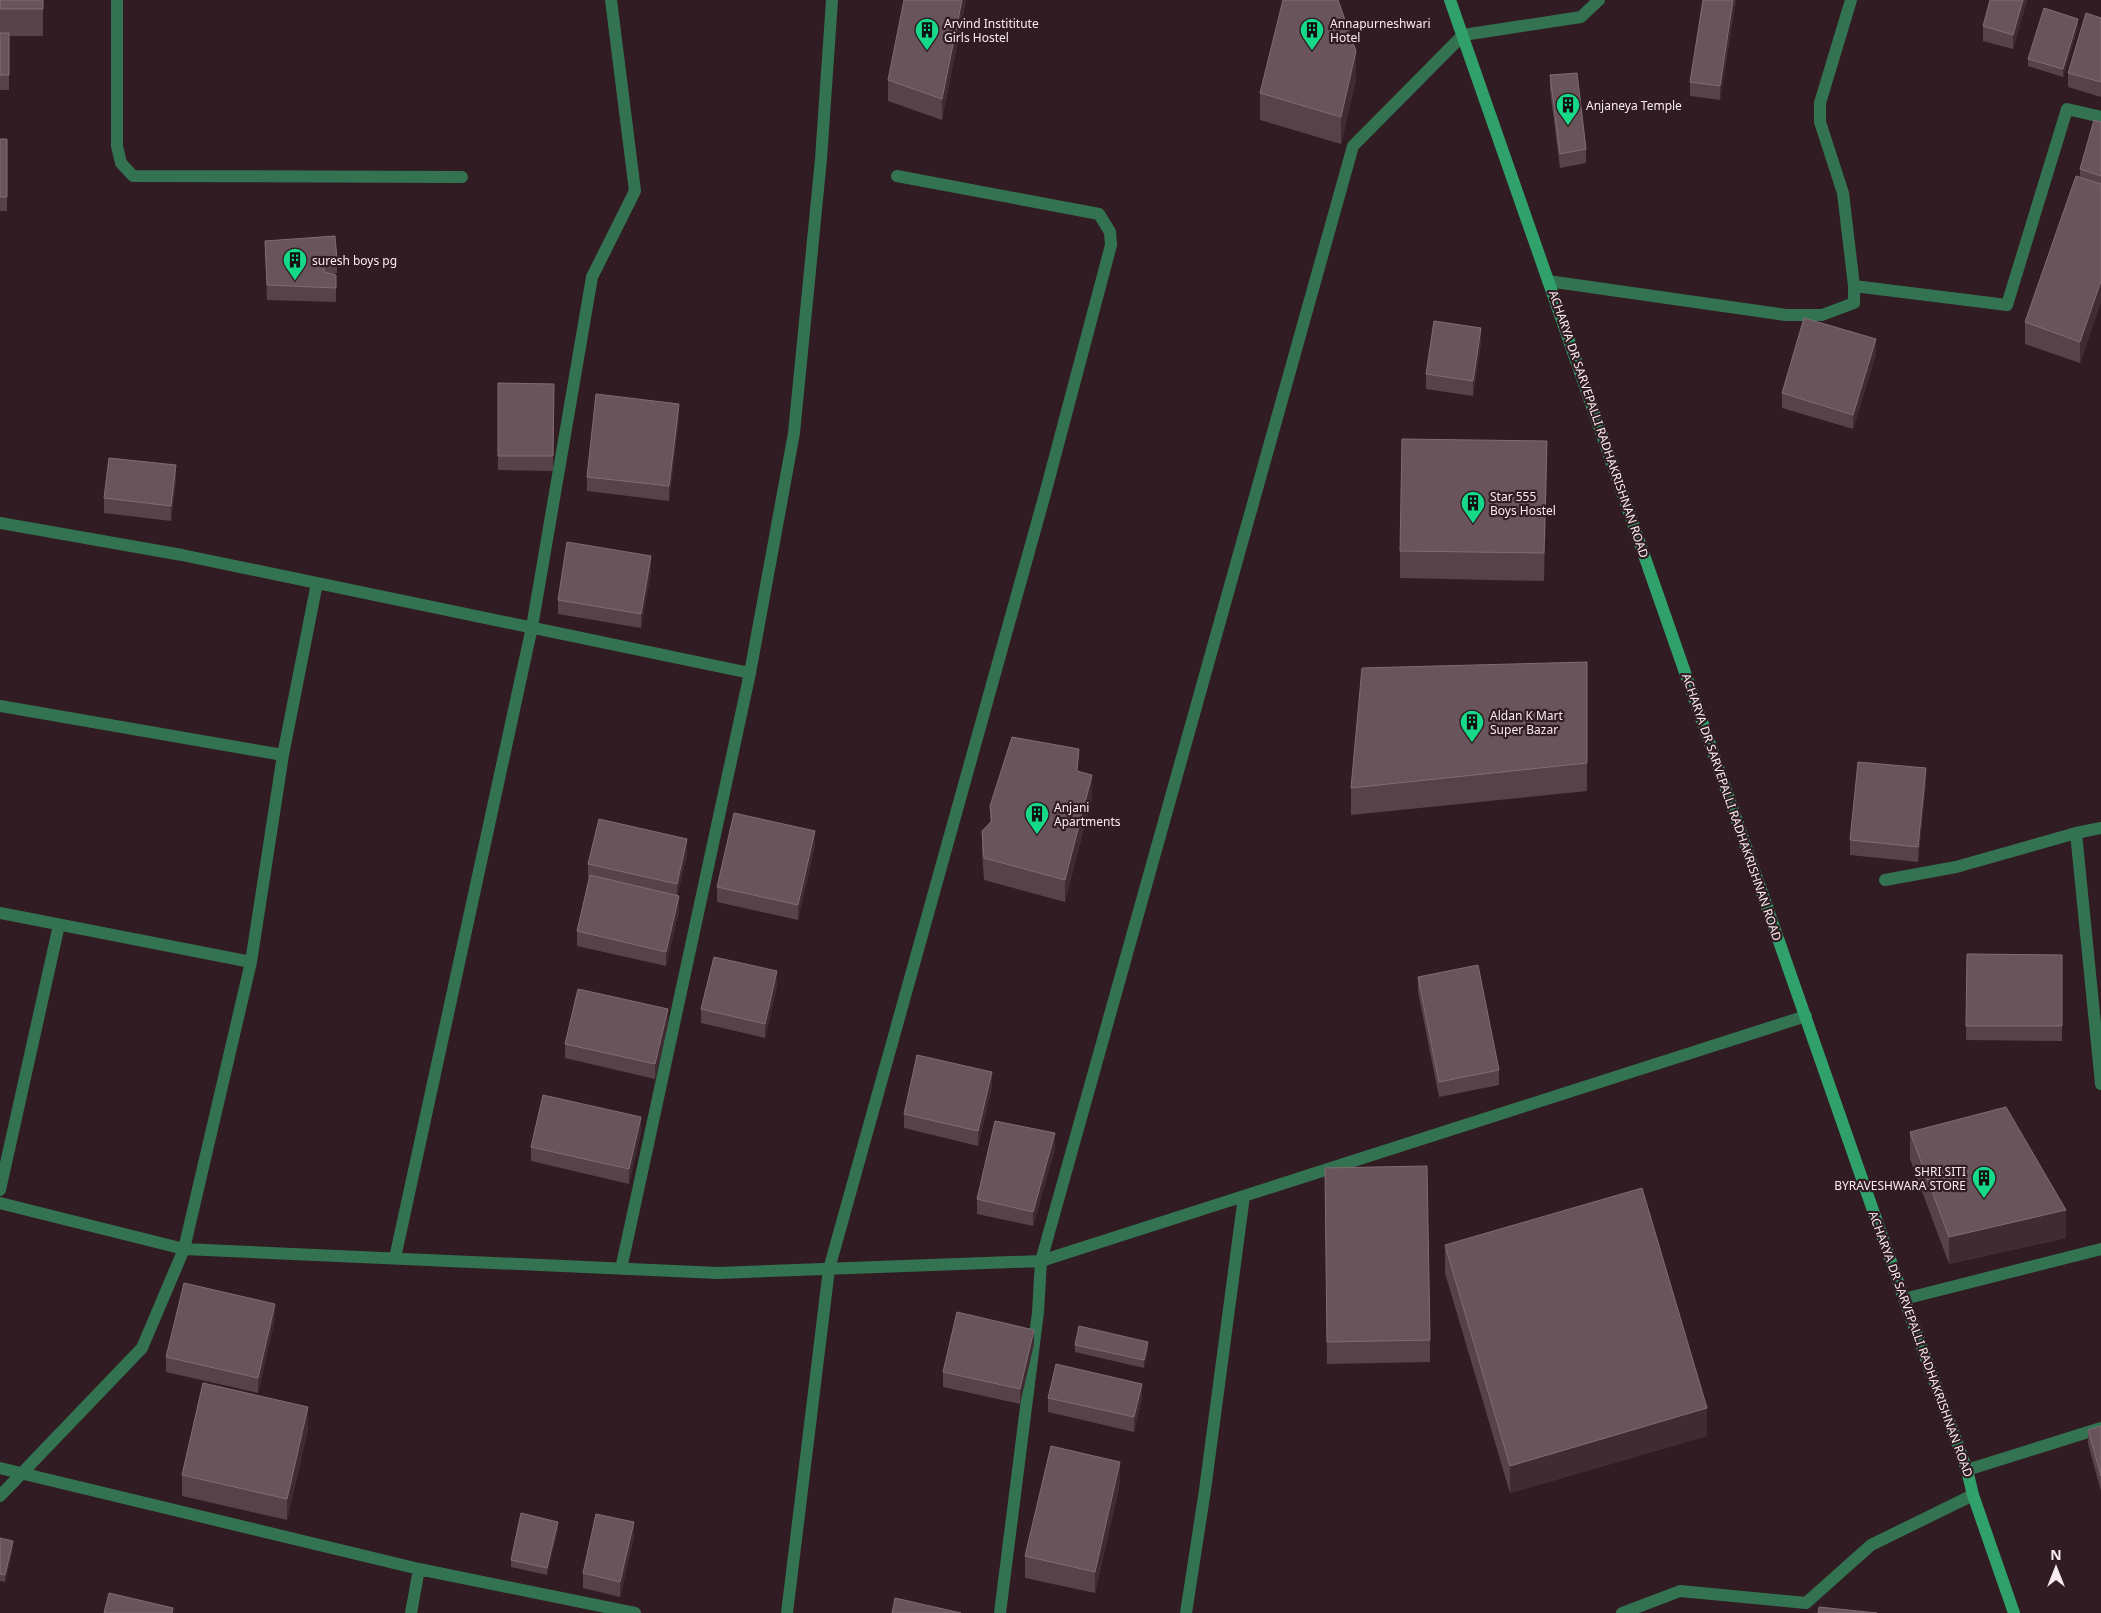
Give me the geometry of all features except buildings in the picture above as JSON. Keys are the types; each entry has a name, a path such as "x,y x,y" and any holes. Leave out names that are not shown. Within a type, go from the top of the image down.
{"street":[{"path":"117,0 117,146 121,163 133,176 462,177"},
{"path":"395,1258 532,628 592,277 635,191 612,0"},
{"path":"621,1269 750,673 794,433 821,159 832,0"},
{"name":"ACHARYA DR SARVEPALLI RADHAKRISHNAN ROAD","path":"1450,0 1904,1299 1967,1470 1972,1495 2014,1613"},
{"path":"1000,1613 1038,1312 1040,1261 1353,146 1463,35 1581,17 1600,0"},
{"path":"1548,281 1786,315 1822,315 1854,303 1854,286 1843,193 1820,122 1820,102 1851,0"},
{"path":"1854,286 2007,305 2067,109 2101,117"},
{"path":"787,1613 830,1269 1045,494 1111,245 1110,232 1100,214 897,176"},
{"path":"0,523 182,555 750,673"},
{"path":"0,1496 142,1348 184,1249 250,962 283,755 317,583"},
{"path":"0,706 283,755"},
{"path":"1885,880 1956,867 2076,833 2101,828"},
{"path":"2076,833 2101,1084"},
{"path":"0,913 250,962"},
{"path":"0,1190 59,925"},
{"path":"0,1203 184,1249 718,1273 1040,1261 1806,1016"},
{"path":"1186,1613 1244,1196"},
{"path":"1904,1299 2101,1249"},
{"path":"1967,1470 2101,1428"},
{"path":"0,1468 419,1569 635,1613"},
{"path":"1622,1613 1680,1591 1806,1608 1871,1545 1972,1495"},
{"path":"410,1613 419,1569"}],"place":[{"name":"Arvind Instititute Girls Hostel","path":"927,51"},
{"name":"Annapurneshwari Hotel","path":"1312,51"},
{"name":"Anjaneya Temple","path":"1568,126"},
{"name":"suresh boys pg","path":"295,281"},
{"name":"Star 555 Boys Hostel","path":"1473,524"},
{"name":"Aldan K Mart Super Bazar","path":"1472,743"},
{"name":"Anjani Apartments","path":"1037,835"},
{"name":"SHRI SITI BYRAVESHWARA STORE","path":"1984,1199"}]}
